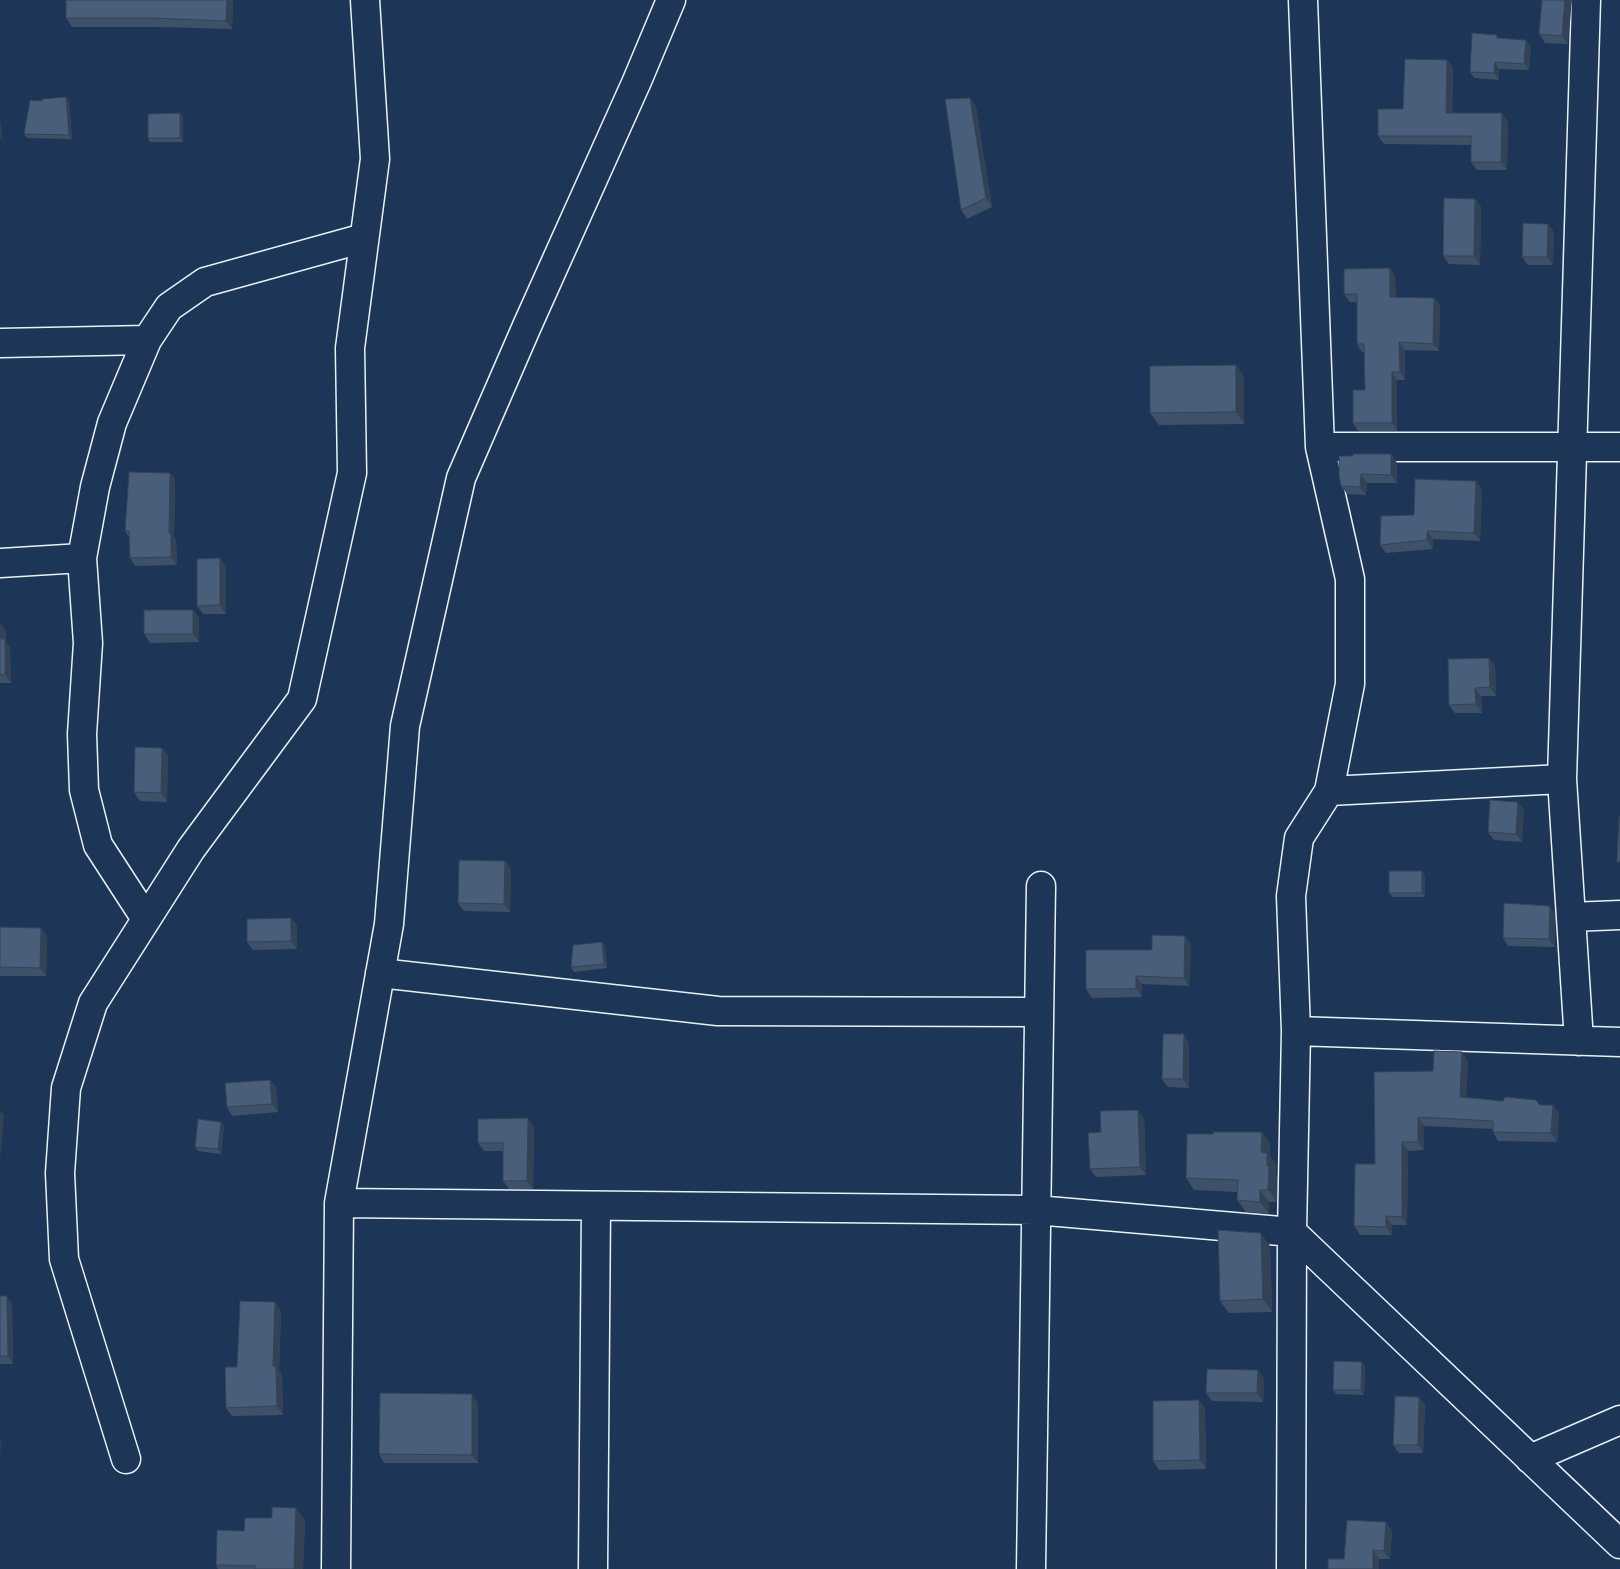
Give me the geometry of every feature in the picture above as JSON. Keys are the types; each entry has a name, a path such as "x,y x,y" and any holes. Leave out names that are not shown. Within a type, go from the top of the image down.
{"street":[{"path":"126,1459 64,1259 60,1173 66,1088 93,1003 191,849 302,700 352,474 350,348 375,159 365,0"},
{"path":"336,1569 340,1203 388,924 405,726 461,478 671,0"},
{"path":"1291,1569 1292,1232 1296,1031 1291,896 1299,838 1330,791 1350,684 1350,579 1320,447 1304,0"},
{"path":"1579,1041 1562,779 1586,0"},
{"path":"146,919 98,845 84,790 82,734 88,644 82,558 95,488 112,423 147,340 169,307 205,282 364,238"},
{"path":"0,344 147,340"},
{"path":"1320,447 1620,447"},
{"path":"0,563 82,558"},
{"path":"1330,791 1562,779"},
{"path":"1031,1569 1041,886"},
{"path":"1571,917 1620,915"},
{"path":"380,973 718,1011 1039,1012"},
{"path":"1296,1031 1620,1042"},
{"path":"340,1203 1036,1210 1292,1232 1620,1544"},
{"path":"593,1569 596,1206"},
{"path":"1530,1458 1620,1420"}],"building":[{"path":"66,0 227,0 226,21 153,18 66,18"},
{"path":"1542,0 1565,0 1562,36 1539,34"},
{"path":"1472,33 1497,35 1497,38 1526,40 1524,64 1495,62 1494,73 1470,72"},
{"path":"1405,59 1447,60 1446,113 1502,113 1501,162 1471,162 1471,136 1378,136 1378,109 1403,109"},
{"path":"66,97 69,135 24,134 30,100 42,101 42,99"},
{"path":"970,98 986,198 961,210 945,99"},
{"path":"180,113 180,138 148,138 148,114"},
{"path":"1444,198 1475,199 1474,256 1443,256"},
{"path":"1523,223 1548,224 1547,257 1522,257"},
{"path":"1390,268 1390,297 1434,298 1433,344 1399,342 1400,372 1392,372 1392,423 1353,423 1353,390 1365,390 1364,344 1357,344 1357,294 1344,294 1344,269"},
{"path":"1236,365 1236,412 1150,413 1150,366"},
{"path":"1353,454 1391,454 1391,475 1361,474 1360,487 1341,486 1339,456 1353,456"},
{"path":"129,472 170,473 169,533 171,533 171,557 130,558 129,531 125,531"},
{"path":"1415,479 1476,481 1474,533 1427,531 1427,540 1380,545 1381,516 1414,515"},
{"path":"220,558 220,605 197,606 197,559"},
{"path":"144,610 193,610 193,634 144,634"},
{"path":"0,639 5,639 5,674 0,675"},
{"path":"1489,658 1490,687 1475,688 1476,704 1449,705 1448,659"},
{"path":"135,747 162,748 161,793 134,792"},
{"path":"1490,800 1518,802 1516,834 1488,832"},
{"path":"1619,816 1620,862 1617,862"},
{"path":"459,860 505,861 504,904 458,903"},
{"path":"1389,871 1422,871 1422,893 1389,893"},
{"path":"1504,903 1550,906 1549,939 1503,938"},
{"path":"291,918 291,941 247,942 247,919"},
{"path":"0,927 41,928 40,968 0,967"},
{"path":"1152,935 1185,936 1184,978 1136,976 1136,989 1086,989 1086,950 1152,950"},
{"path":"602,942 604,964 571,967 573,945"},
{"path":"1163,1034 1184,1034 1183,1079 1162,1079"},
{"path":"1434,1051 1462,1052 1460,1097 1503,1101 1505,1097 1536,1100 1540,1105 1553,1105 1551,1133 1493,1132 1493,1121 1418,1117 1418,1142 1402,1142 1402,1217 1386,1216 1386,1227 1354,1226 1355,1164 1375,1164 1374,1072 1433,1071"},
{"path":"270,1080 272,1104 227,1107 225,1083"},
{"path":"1138,1110 1140,1167 1090,1169 1088,1133 1101,1132 1100,1111"},
{"path":"528,1118 527,1181 503,1181 503,1143 478,1143 478,1119"},
{"path":"198,1119 221,1122 218,1149 195,1147"},
{"path":"1213,1132 1262,1132 1261,1152 1267,1153 1267,1166 1269,1166 1268,1190 1260,1190 1260,1202 1237,1200 1238,1180 1186,1178 1187,1134 1213,1134"},
{"path":"1218,1230 1261,1233 1263,1299 1220,1301"},
{"path":"0,1296 7,1296 8,1356 0,1356"},
{"path":"240,1301 275,1302 273,1366 276,1366 277,1406 226,1408 225,1367 237,1367"},
{"path":"1334,1361 1362,1362 1361,1390 1333,1390"},
{"path":"1207,1369 1258,1370 1257,1393 1206,1393"},
{"path":"380,1393 472,1394 472,1455 379,1454"},
{"path":"1395,1396 1419,1397 1418,1445 1393,1445"},
{"path":"1199,1400 1200,1460 1153,1461 1153,1401"},
{"path":"272,1507 296,1508 294,1569 255,1569 255,1566 216,1565 217,1530 244,1531 245,1518 272,1518"},
{"path":"1347,1520 1386,1522 1384,1551 1373,1550 1373,1569 1328,1569 1328,1559 1344,1559"}]}
